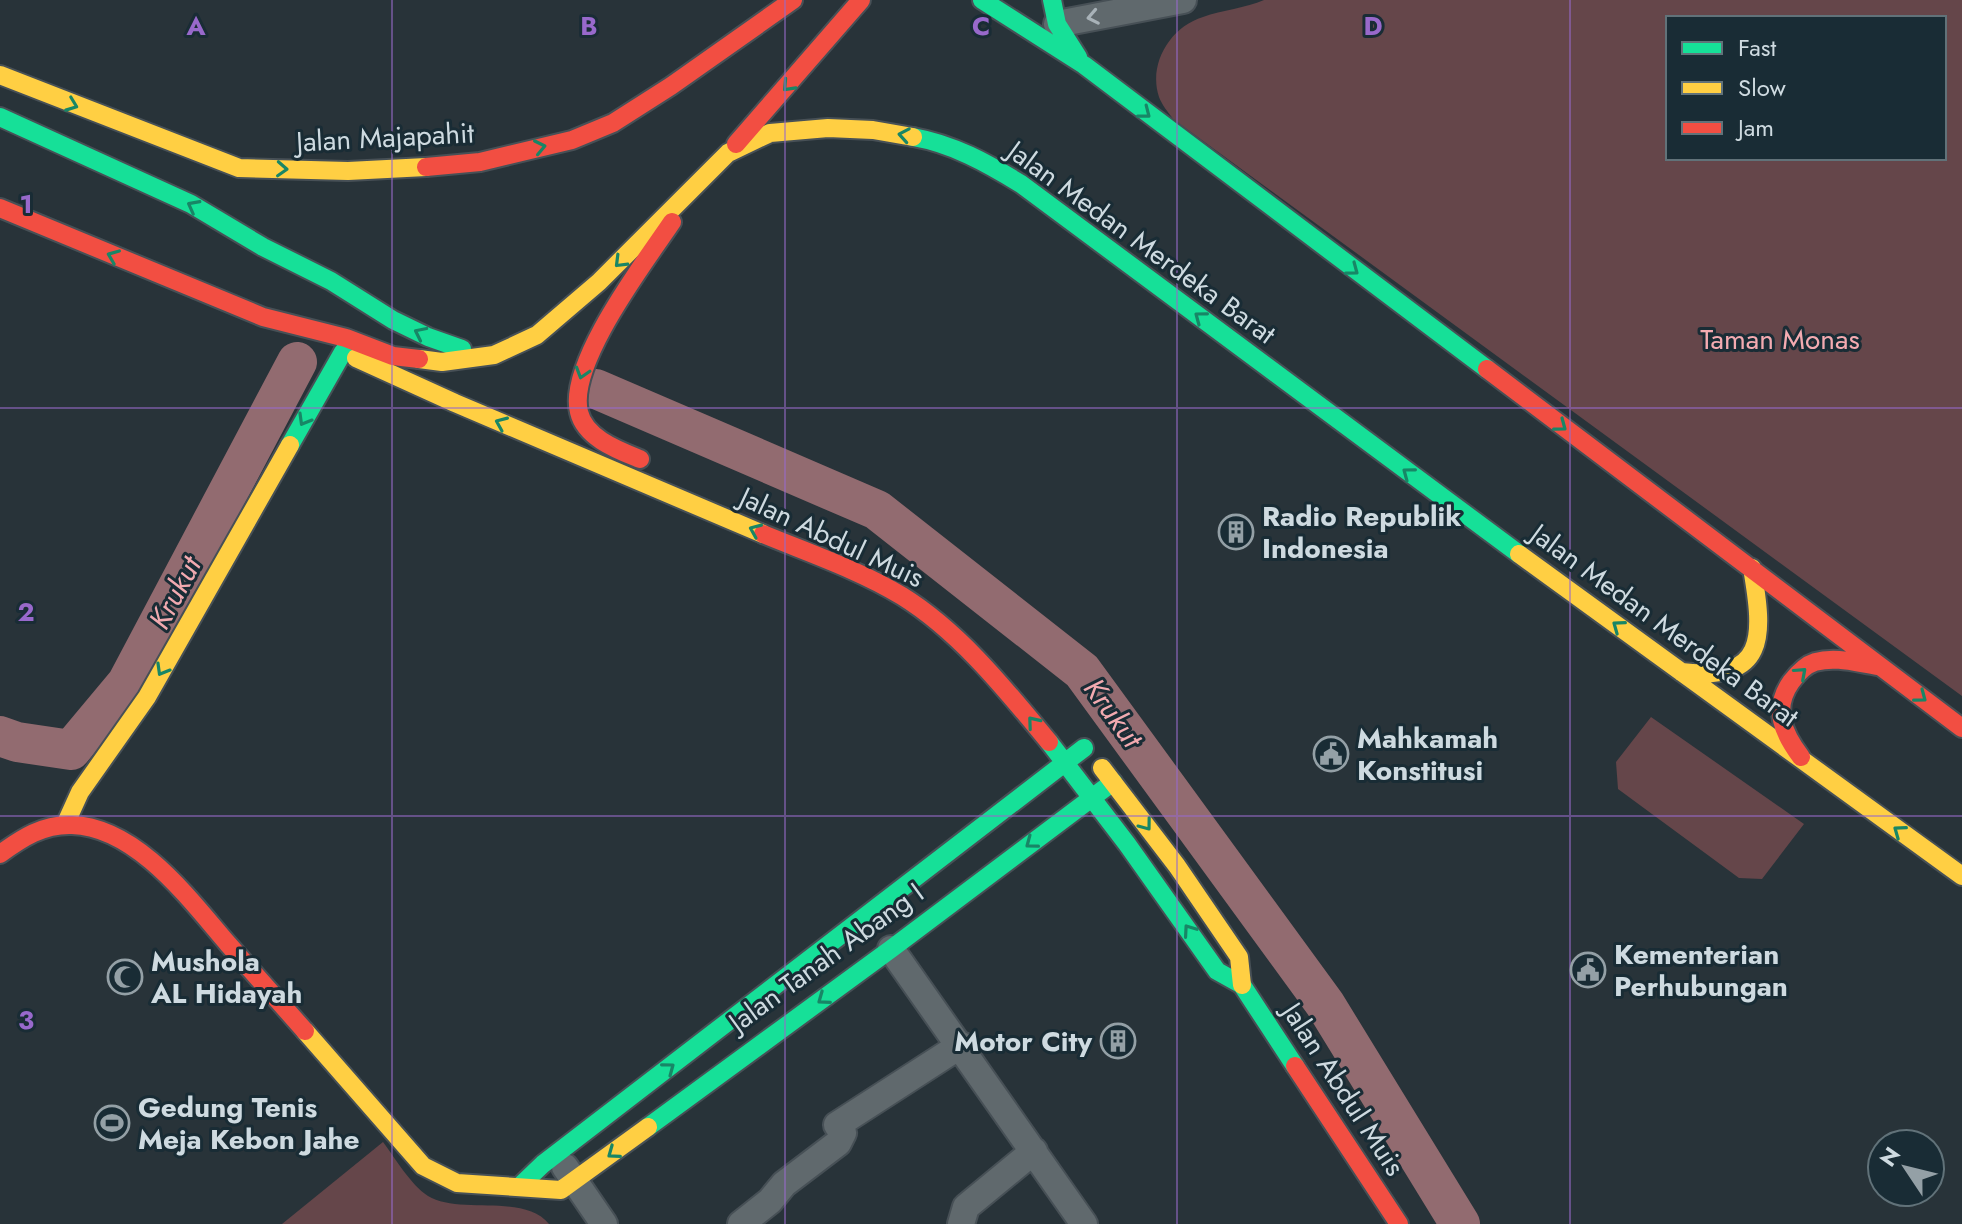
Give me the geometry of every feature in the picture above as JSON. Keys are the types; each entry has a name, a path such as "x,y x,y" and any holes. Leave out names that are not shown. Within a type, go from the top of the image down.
{"main road":[{"name":"Jalan Majapahit","path":"0,75 239,168 348,171 431,167 480,162 572,140 613,123 793,0"},
{"path":"728,153 861,0"},
{"path":"982,0 1084,65 1962,728"},
{"path":"1054,12 1084,65"},
{"path":"0,117 191,204 428,337 458,348 494,355"},
{"name":"Jalan Medan Merdeka Barat","path":"0,208 263,317 346,338 393,356 442,362 494,355 537,335 599,282 728,153 770,133 828,128 873,130 951,145 1033,192 1432,491 1962,876"},
{"path":"658,466 614,449 591,433 579,412 576,392 586,360 695,187"},
{"name":"Jalan Abdul Muis","path":"263,317 899,594 945,629 992,675 1093,796 1217,971 1242,985"},
{"path":"65,825 80,792 147,697 343,352"},
{"path":"1681,672 1705,677 1729,673 1752,652 1759,631 1759,618 1752,568"},
{"path":"1806,763 1787,739 1781,723 1778,709 1789,685 1803,668 1817,661 1834,659 1880,667"},
{"name":"Jalan Abdul Muis","path":"1080,742 1177,866 1239,957 1242,985 1399,1224"},
{"name":"Jalan Tanah Abang I","path":"520,1186 550,1159 1067,762 1080,742"},
{"name":"Jalan Tanah Abang I","path":"568,1185 1114,782"},
{"path":"0,854 31,833 65,825 103,831 135,847 175,883 385,1125 437,1178 459,1186 568,1185"}],"street":[{"path":"1054,12 1183,0"},
{"path":"891,949 1084,1224"},
{"path":"741,1224 770,1201 784,1184 838,1143 843,1133 837,1125 961,1045"},
{"path":"961,1224 966,1207 1034,1151"},
{"path":"550,1159 568,1185 604,1224"},
{"path":"568,1185 585,1224"}],"green space":[{"name":"Taman Monas","path":"1264,0 1962,0 1962,696 1173,119 1160,100 1156,84 1159,60 1164,48 1181,29 1203,17"},
{"path":"1651,717 1804,824 1762,879 1739,878 1618,789 1616,762"},
{"path":"383,1142 409,1178 428,1196 456,1204 524,1209 549,1224 282,1224"}],"waterway":[{"name":"Krukut","path":"0,736 17,742 71,750 127,683 297,362"},
{"name":"Krukut","path":"596,389 877,510 1082,671 1325,1004 1460,1224"}],"traffic: fast":[{"path":"982,0 1084,65 1487,369"},
{"path":"1052,0 1057,24 1078,57"},
{"path":"0,117 191,204 263,247 331,281 393,320 462,349"},
{"path":"913,137 969,155 1021,184 1519,554"},
{"path":"290,445 343,352"},
{"path":"1049,742 1127,844 1217,971 1242,985 1295,1066"},
{"path":"520,1186 543,1164 1084,748"},
{"path":"648,1127 1113,782"}],"traffic: slow":[{"path":"0,75 239,168 348,171 426,167"},
{"path":"419,359 442,362 494,355 537,335 599,282 728,153 770,133 828,128 873,130 913,137"},
{"path":"356,358 763,534"},
{"path":"65,825 80,792 147,697 290,445"},
{"path":"1519,554 1962,876"},
{"path":"1681,672 1730,670 1744,662 1753,650 1758,615 1752,568"},
{"path":"1102,768 1177,866 1239,957 1242,985"},
{"path":"305,1031 423,1166 457,1183 561,1190 648,1127"}],"traffic: jam":[{"path":"426,167 480,162 572,140 613,123 793,0"},
{"path":"736,144 861,0"},
{"path":"0,208 263,317 346,338 393,356 419,359"},
{"path":"640,459 604,442 588,429 579,412 578,392 596,341 672,222"},
{"path":"1487,369 1962,728"},
{"path":"763,534 869,578 923,610 963,644 1049,742"},
{"path":"1801,757 1785,730 1781,711 1785,692 1796,676 1808,665 1823,660 1878,666"},
{"path":"0,854 33,833 61,825 96,829 118,838 140,852 179,888 305,1031"},
{"path":"1295,1066 1399,1224"}],"place":[{"name":"Radio Republik Indonesia","path":"1236,532"},
{"name":"Mahkamah Konstitusi","path":"1331,754"},
{"name":"Kementerian Perhubungan","path":"1588,970"},
{"name":"Mushola AL Hidayah","path":"125,977"},
{"name":"Motor City","path":"1118,1041"},
{"name":"Gedung Tenis Meja Kebon Jahe","path":"112,1123"}]}
